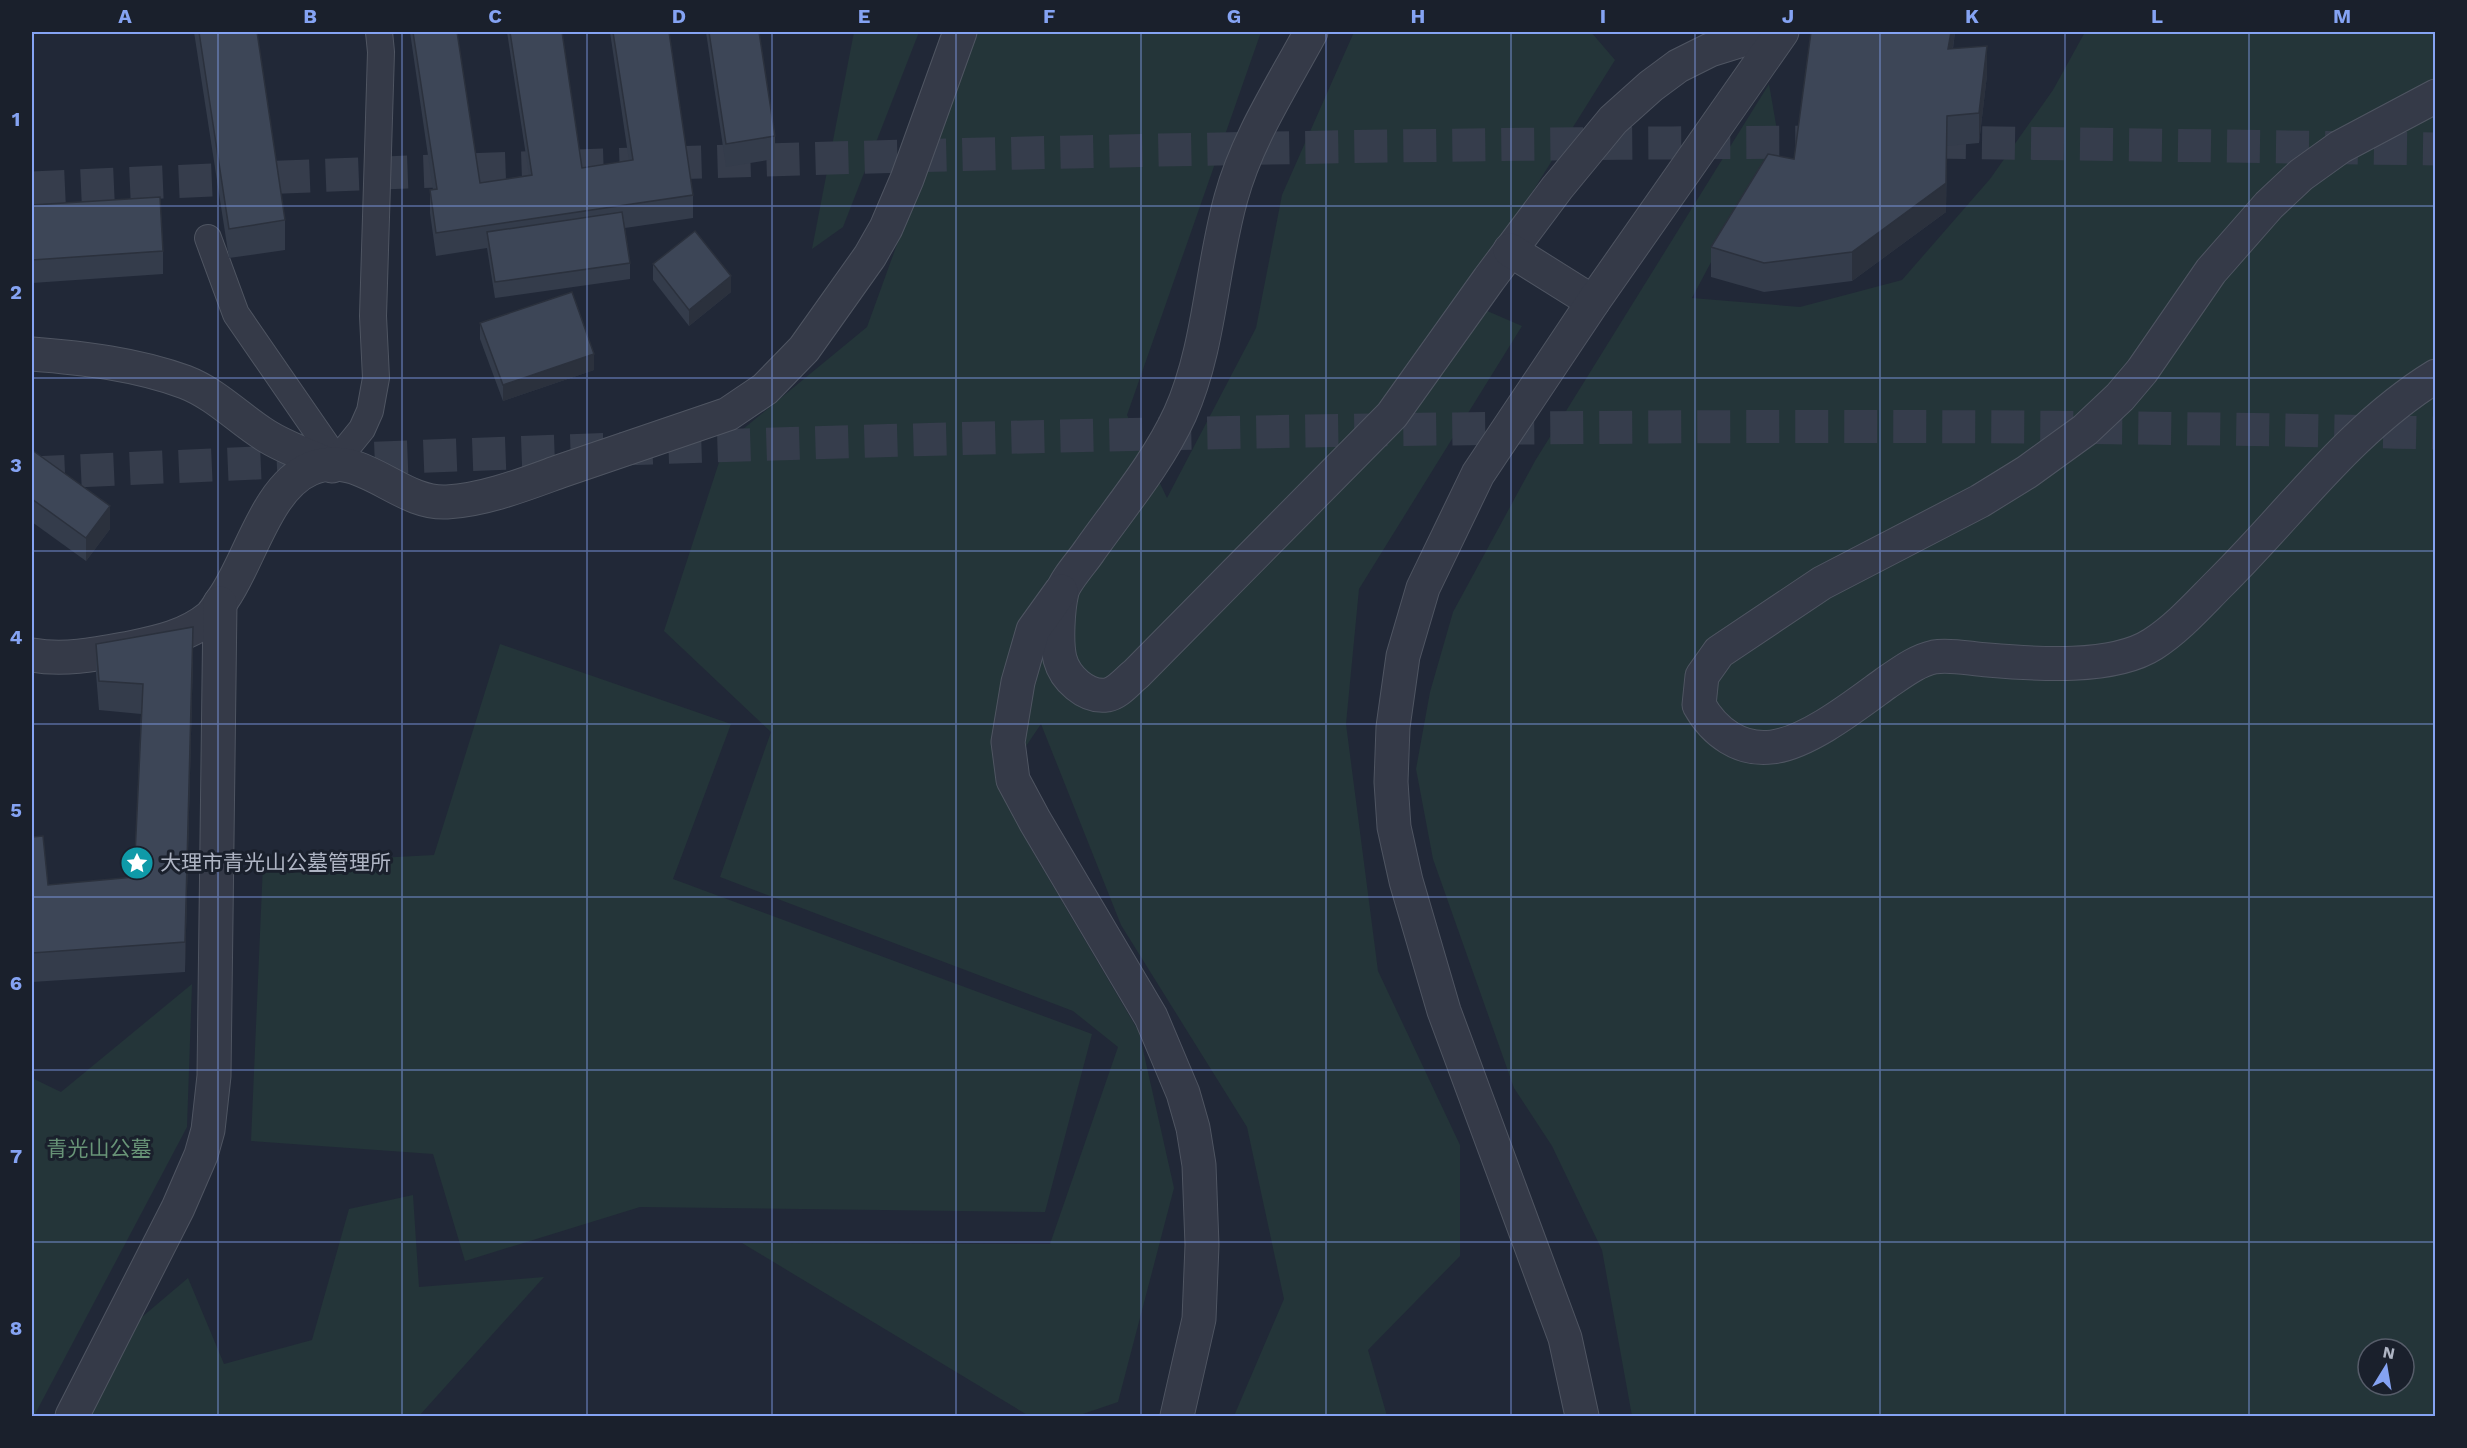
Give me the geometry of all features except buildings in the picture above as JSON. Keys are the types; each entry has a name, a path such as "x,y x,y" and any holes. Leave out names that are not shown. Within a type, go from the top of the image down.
{"street":[{"path":"32,655 86,657 167,640 197,626 212,615 233,585 251,545 283,489 311,469 345,465 370,472 421,499 445,502 471,499 524,484 728,414 747,403 765,389 804,349 870,256 886,228 907,179 960,32"},
{"path":"1177,1416 1199,1319 1202,1245 1199,1165 1193,1128 1184,1093 1151,1017 1013,780 1008,742 1018,682 1034,630 1161,451 1181,411 1199,355 1230,201 1239,170 1258,128 1311,32"},
{"path":"1062,589 1058,637 1060,661 1071,680 1081,688 1095,694 1106,695 1117,691 1392,415 1510,250 1613,120 1651,86 1678,66 1710,50 1768,32"},
{"path":"1582,1416 1565,1338 1448,1022 1424,947 1394,827 1391,782 1393,727 1403,656 1423,588 1478,474 1593,302 1782,32"},
{"path":"2436,96 2340,147 2301,175 2269,205 2211,271 2142,371 2120,397 2085,430 2027,472 1980,501 1822,583 1719,652 1702,676 1699,705 1713,726 1730,740 1761,748 1773,747 1800,738 1842,715 1910,667 1935,657 2086,663 2124,656 2141,650 2164,636 2233,571 2356,439 2397,402 2436,376"},
{"path":"1510,250 1593,302"},
{"path":"32,354 102,361 186,382 216,398 266,436 332,466"},
{"path":"72,1416 178,1209 201,1155 208,1130 214,1064 220,603"}],"lane":[{"path":"332,466 362,429 370,411 376,378 373,316 381,52 379,32"},
{"path":"208,238 236,314 327,446 332,466"}],"green space":[{"path":"854,32 919,32 843,227 812,249"},
{"path":"974,32 1261,32 1127,415 1167,498 1256,328 1282,195 1354,32 1591,32 1615,60 1464,301 1522,326 1359,589 1346,724 1378,971 1460,1145 1460,1256 1368,1350 1387,1416 1234,1416 1284,1299 1247,1127 1121,925 1041,724 999,786 1033,852 1139,1032 1174,1188 1118,1402 1077,1416 1029,1416 742,1243 1050,1244 1118,1047 1073,1011 720,877 771,732 664,631 725,444 867,327"},
{"path":"2085,32 2435,32 2435,1416 1632,1416 1602,1250 1552,1146 1514,1088 1433,859 1416,769 1430,692 1453,612 1535,461 1769,84 1778,136 1692,298 1800,307 1902,280 1990,179 2053,90"},
{"path":"500,644 731,724 673,879 1092,1034 1045,1212 640,1207 465,1261 433,1154 251,1141 263,864 434,855"},
{"name":"青光山公墓","path":"192,984 187,1127 32,1416 32,1078 61,1092"},
{"path":"413,1195 419,1287 544,1277 419,1416 77,1416 116,1339 188,1278 224,1364 312,1340 349,1209"}],"tunnel":[{"path":"32,188 484,169 936,155 1388,146 1840,142"},
{"path":"1933,142 2436,149"},
{"path":"32,473 632,449 1233,432 1835,426 2436,433"}],"place":[{"name":"大理市青光山公墓管理所","path":"137,863"}]}
